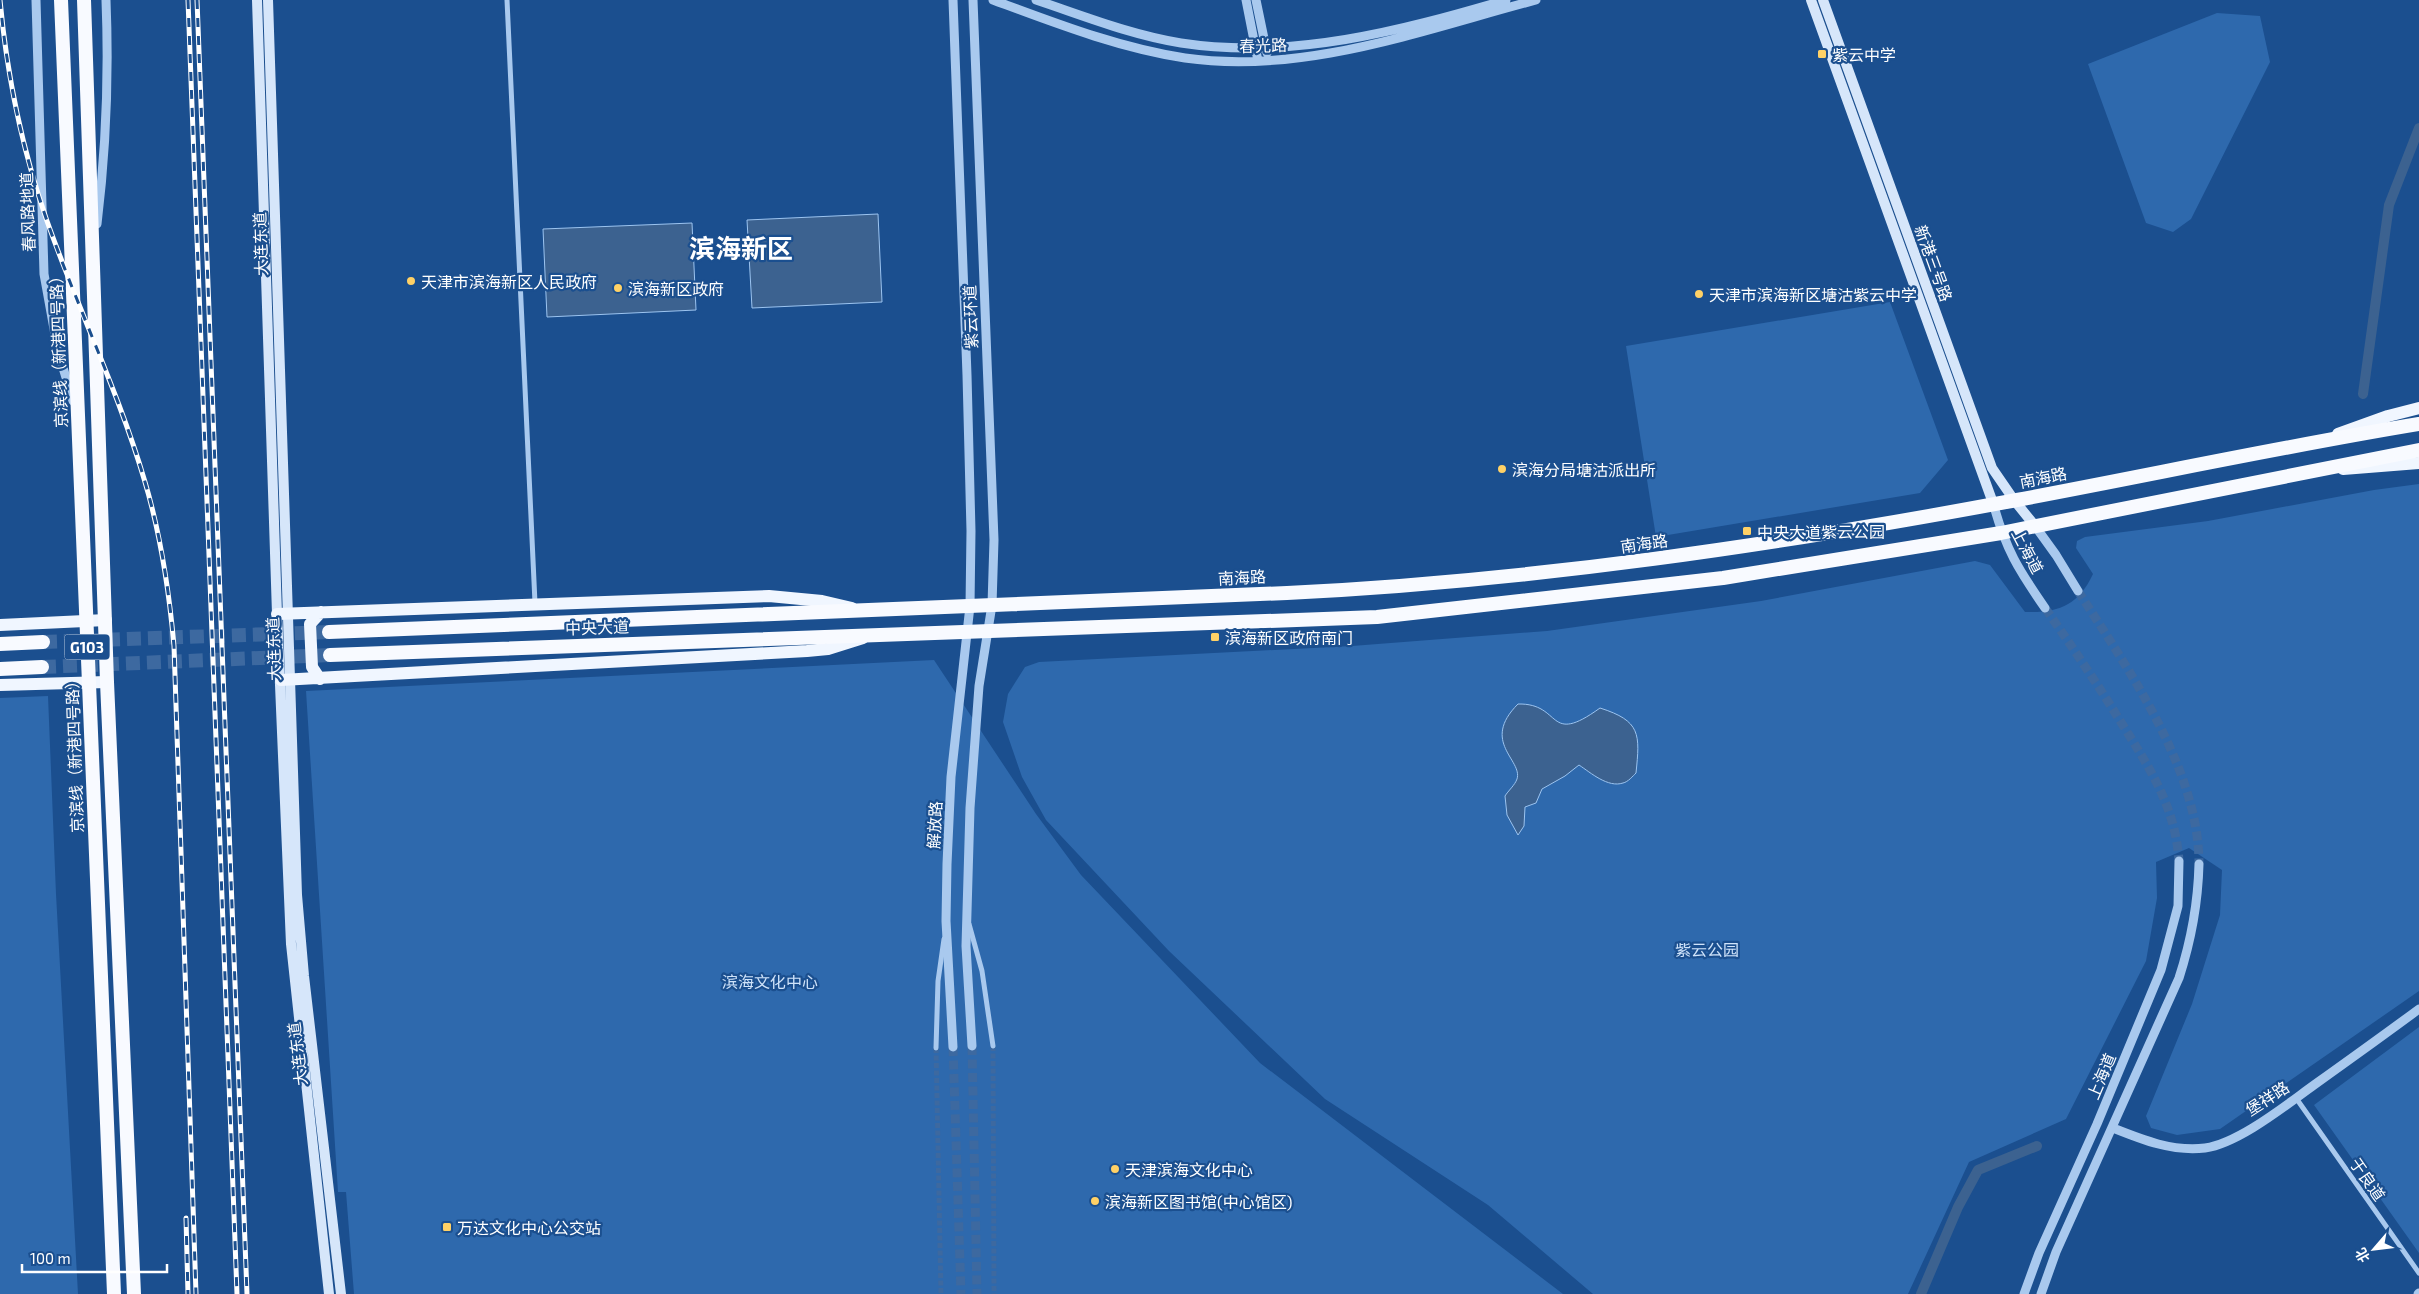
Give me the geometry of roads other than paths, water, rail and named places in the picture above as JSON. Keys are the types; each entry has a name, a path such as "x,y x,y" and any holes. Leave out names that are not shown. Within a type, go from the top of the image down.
{"highway":[{"name":"京滨线（新港四号路）","path":"61,0 114,1294"},
{"name":"G103","path":"84,0 107,682 134,1294"},
{"name":"南海路","path":"864,611 1370,589 1524,576 1632,563 1775,541 2014,500 2320,440 2419,424"},
{"path":"865,637 1377,617 1723,578 2001,533 2419,450"},
{"name":"中央大道","path":"329,632 864,611"},
{"name":"中央大道","path":"330,655 865,637"},
{"path":"0,644 43,642"},
{"path":"0,669 42,667"}],"main road":[{"name":"大连东道","path":"257,0 285,680 300,931 341,1294"},
{"name":"大连东道","path":"268,0 282,614"},
{"name":"新港三号路","path":"1811,0 1993,503"},
{"name":"新港三号路","path":"1824,0 1992,468 2035,526"},
{"path":"2320,440 2388,416 2419,408"},
{"path":"2316,469 2364,469 2419,463"},
{"path":"282,614 769,596 822,601 864,611"},
{"path":"320,679 312,667 310,624 321,612"},
{"path":"0,626 106,620"},
{"path":"285,680 807,651 837,646 865,637"},
{"name":"大连东道","path":"285,680 291,944 328,1294"},
{"path":"0,685 107,682"}],"street":[{"name":"春风路地道","path":"36,0 44,274 58,351 79,420"},
{"path":"93,254 102,184 108,36 106,0"},
{"path":"507,0 535,604"},
{"name":"紫云环道","path":"953,0 967,375 970,606"},
{"name":"紫云环道","path":"974,0 993,491 994,540 990,632"},
{"name":"春光路","path":"993,0 1109,40 1146,50 1215,61 1258,61 1300,58 1369,45 1536,0"},
{"name":"春光路","path":"1036,0 1143,35 1182,43 1262,47 1331,42 1411,27 1506,0"},
{"path":"1246,0 1262,47 1269,60"},
{"path":"1256,0 1262,47 1258,61"},
{"name":"上海道","path":"1993,503 2001,533 2013,562 2045,608"},
{"name":"上海道","path":"2035,526 2056,555 2078,591"},
{"name":"解放路","path":"953,1047 946,921 951,777 970,606"},
{"path":"972,1046 967,968 967,917 974,746 980,686 990,632"},
{"name":"上海道","path":"2024,1294 2039,1253 2097,1124 2161,970 2178,906 2179,861"},
{"name":"上海道","path":"2041,1294 2056,1252 2160,1023 2185,960 2196,904 2199,864"},
{"path":"967,917 982,971 993,1046"},
{"path":"936,1048 938,981 946,921"},
{"name":"堡祥路","path":"2113,1128 2161,1145 2177,1148 2208,1148 2226,1142 2296,1098 2419,1010"},
{"name":"于良道","path":"2296,1098 2419,1273"}],"waterway":[{"path":"2363,394 2389,205 2419,128"},
{"path":"1921,1294 1958,1207 1978,1170 2037,1146"}],"tunnel":[{"path":"2078,591 2138,687 2174,756 2187,792 2196,828 2199,864"},
{"path":"2045,608 2101,691 2150,770 2166,803 2172,821 2179,861"},
{"path":"43,642 329,632"},
{"path":"42,667 330,655"},
{"path":"972,1046 977,1294"},
{"path":"993,1046 994,1294"},
{"path":"953,1047 961,1294"},
{"path":"936,1048 941,1294"}],"railway":[{"path":"0,0 11,84 30,167 59,254 135,449 156,523 167,584 174,646 196,1294"},
{"path":"188,0 237,1294"},
{"path":"197,0 247,1294"},
{"path":"186,1218 188,1294"}],"place":[{"name":"紫云中学","path":"1822,54"},
{"name":"天津市滨海新区人民政府","path":"411,281"},
{"name":"滨海新区政府","path":"618,288"},
{"name":"天津市滨海新区塘沽紫云中学","path":"1699,294"},
{"name":"滨海分局塘沽派出所","path":"1502,469"},
{"name":"中央大道紫云公园","path":"1747,531"},
{"name":"滨海新区政府南门","path":"1215,637"},
{"name":"天津滨海文化中心","path":"1115,1169"},
{"name":"滨海新区图书馆(中心馆区)","path":"1095,1201"},
{"name":"万达文化中心公交站","path":"447,1227"}],"district":[{"name":"滨海新区","path":"741,247"}],"park label":[{"name":"紫云公园","path":"1707,949"},
{"name":"滨海文化中心","path":"770,981"}]}
